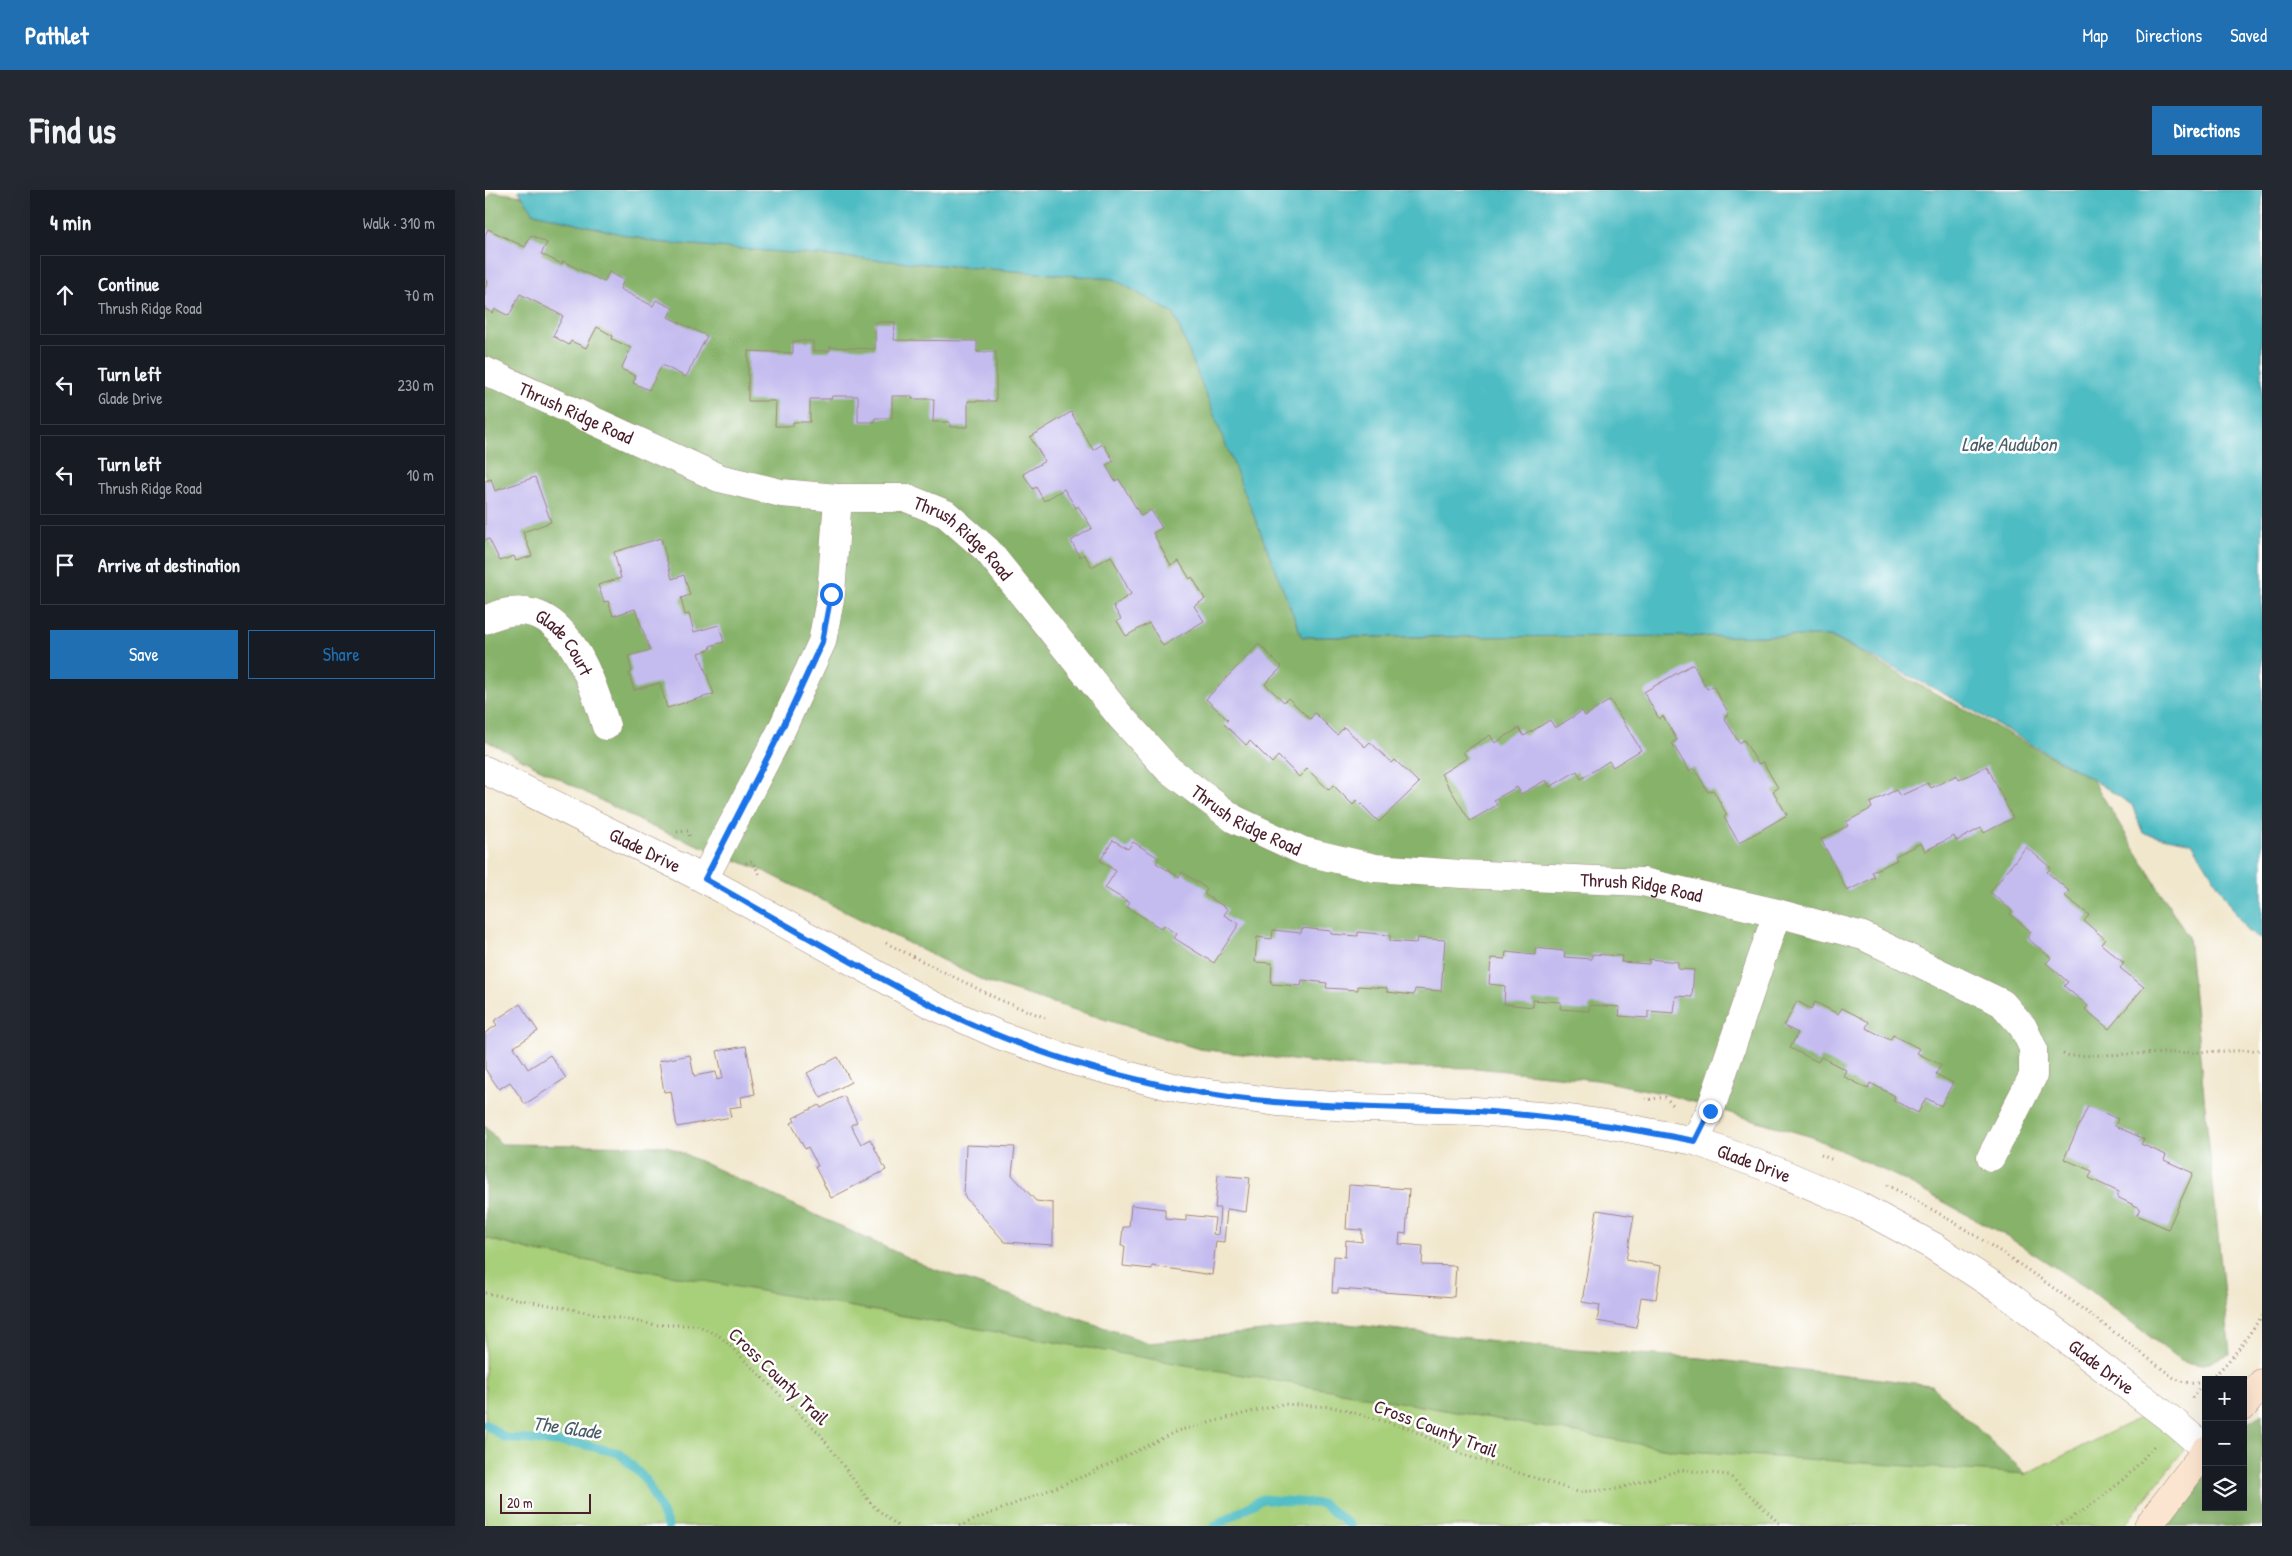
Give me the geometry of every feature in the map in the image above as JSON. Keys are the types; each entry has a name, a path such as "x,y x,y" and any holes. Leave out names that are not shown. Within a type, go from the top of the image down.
{"main road":[{"path":"2247,1402 2262,1384"},
{"path":"2149,1526 2202,1455"}],"street":[{"name":"Thrush Ridge Road","path":"485,372 719,478 781,493 838,498 907,498 945,514 987,550 1120,716 1168,769 1234,819 1303,850 1375,868 1461,874 1643,882 1741,903 1863,936 2002,1003 2023,1027 2033,1048 2033,1076 1991,1157"},
{"path":"705,879 780,733 822,642 831,594 838,498"},
{"name":"Glade Court","path":"485,620 501,612 533,612 563,632 583,663 594,687 606,726"},
{"name":"Glade Drive","path":"485,770 705,879 930,1004 999,1035 1077,1062 1181,1089 1277,1102 1553,1117 1606,1124 1695,1141 1777,1171 1857,1205 1933,1246 2008,1295 2173,1421 2202,1446"},
{"path":"1695,1141 1710,1111 1777,913"}],"path":[{"path":"2033,1048 2070,1056 2262,1050"},
{"name":"Cross County Trail","path":"485,1293 656,1325 697,1325 707,1329 721,1337 821,1434 872,1505 898,1526"},
{"path":"2198,1383 2199,1388"},
{"name":"Cross County Trail","path":"959,1526 1089,1474 1177,1431 1282,1404 1333,1407 1408,1428 1461,1454 1578,1492 1617,1489 1681,1470 1729,1475 1782,1526"},
{"path":"2057,1526 2088,1509 2139,1466 2173,1421"}],"green space":[{"path":"493,192 523,196 534,213 655,242 1114,279 1174,314 1303,637 1830,636 2092,779 2188,937 2230,1354 2201,1365 2181,1361 2090,1290 2008,1237 1898,1177 1812,1137 1662,1093 1597,1080 1476,1068 1343,1066 1199,1049 986,982 766,872 650,826 485,740 485,201"},
{"path":"485,1126 501,1144 667,1146 928,1267 1149,1343 1338,1323 1574,1350 1701,1358 1931,1385 2026,1474 1674,1450 537,1252 485,1238"},
{"path":"485,1238 537,1252 2026,1474 2158,1409 2193,1438 2124,1526 485,1526"},
{"path":"2262,1414 2262,1526 2143,1526 2202,1455 2202,1511 2247,1511 2247,1423"}],"water":[{"name":"Lake Audubon","path":"518,190 2262,190 2262,939 2247,931 2192,843 2143,833 2132,805 2092,779 1939,691 1830,636 1302,637 1174,314 1114,279 655,242 534,213"}],"building":[{"path":"488,229 525,247 531,235 547,243 541,254 562,264 563,261 604,282 609,272 624,280 620,289 653,306 656,300 673,308 668,317 707,336 686,377 662,365 649,390 633,383 636,376 621,369 631,348 612,339 613,336 597,327 586,348 571,341 569,345 553,336 563,316 520,294 509,316 495,309 493,313 485,309 485,288 488,281 485,279 485,235"},
{"path":"875,322 895,322 894,340 977,341 977,352 996,352 996,401 968,401 968,427 950,427 950,422 933,422 934,399 912,399 912,396 892,396 892,418 875,418 875,422 858,422 858,396 832,396 831,399 810,399 810,422 793,422 793,426 775,426 776,401 748,401 748,351 793,353 793,341 813,341 813,351 830,351 830,347 875,349"},
{"path":"1071,412 1093,450 1103,444 1114,461 1106,465 1115,481 1119,479 1141,516 1151,510 1162,528 1153,533 1171,566 1179,561 1190,579 1192,577 1205,599 1194,606 1204,621 1163,646 1149,623 1126,636 1117,621 1121,619 1113,606 1131,594 1111,556 1092,567 1084,554 1080,557 1071,541 1092,528 1078,506 1076,508 1064,489 1044,501 1036,487 1033,489 1023,474 1045,461 1030,437"},
{"path":"535,477 551,522 523,532 532,556 516,561 514,556 500,561 489,539 485,540 485,481 491,479 495,491"},
{"path":"661,538 672,579 684,575 690,595 681,598 685,615 689,614 694,632 719,625 724,642 710,646 711,649 699,653 714,694 667,708 660,683 634,690 629,673 632,672 628,656 650,650 635,609 613,616 608,601 604,602 598,585 621,578 614,552"},
{"path":"1259,644 1282,667 1265,684 1284,702 1288,698 1310,719 1315,713 1337,735 1344,727 1365,747 1370,742 1392,763 1395,760 1419,783 1379,822 1357,800 1353,805 1333,785 1329,790 1307,769 1299,777 1278,756 1272,763 1250,741 1246,745 1224,724 1228,720 1206,699"},
{"path":"1693,664 1707,689 1713,686 1729,714 1724,717 1739,743 1744,740 1758,764 1763,762 1778,788 1773,791 1787,815 1739,843 1724,817 1727,815 1713,790 1708,792 1694,768 1689,771 1672,743 1677,740 1663,716 1659,719 1644,692"},
{"path":"1610,700 1641,750 1613,767 1609,761 1581,779 1577,771 1550,787 1546,780 1521,794 1517,787 1494,800 1497,805 1470,821 1441,774 1467,758 1463,752 1490,735 1495,743 1519,728 1524,736 1550,720 1555,728 1582,711 1585,716"},
{"path":"1987,766 2013,818 1984,833 1981,828 1956,841 1954,836 1925,851 1921,843 1895,856 1897,860 1872,872 1875,877 1847,891 1821,839 1848,826 1846,822 1872,808 1870,803 1896,790 1900,796 1928,783 1931,788 1957,775 1959,780"},
{"path":"1113,840 1128,849 1133,842 1159,858 1156,863 1179,877 1182,872 1207,889 1204,894 1228,909 1224,915 1239,924 1214,963 1174,938 1177,934 1164,925 1162,929 1127,907 1130,903 1105,888 1116,871 1100,861"},
{"path":"2026,847 2051,868 2047,872 2069,891 2065,896 2089,915 2084,921 2105,939 2101,944 2124,963 2120,968 2144,987 2109,1029 2085,1009 2088,1006 2064,986 2068,982 2046,963 2051,958 2027,938 2031,932 2010,914 2012,911 1990,892"},
{"path":"1302,928 1331,931 1331,934 1358,936 1358,932 1390,935 1390,941 1416,943 1417,938 1445,940 1441,991 1415,989 1414,995 1387,992 1387,988 1358,986 1358,990 1326,988 1327,983 1302,980 1301,986 1271,984 1272,963 1255,962 1257,937 1272,939 1273,930 1301,933"},
{"path":"1535,948 1565,951 1564,957 1592,959 1592,954 1622,956 1621,962 1649,964 1649,959 1678,962 1678,969 1694,970 1692,997 1676,996 1674,1013 1648,1011 1648,1018 1619,1016 1620,1007 1590,1005 1589,1011 1560,1009 1561,1002 1533,1000 1533,1007 1504,1004 1505,986 1489,984 1491,958 1505,959 1506,952 1535,955"},
{"path":"1797,1001 1811,1009 1815,1002 1838,1014 1842,1008 1869,1022 1866,1028 1890,1040 1893,1035 1920,1049 1917,1053 1941,1065 1936,1074 1953,1083 1941,1106 1926,1098 1918,1113 1893,1100 1895,1096 1870,1083 1868,1089 1843,1076 1846,1070 1821,1057 1818,1062 1790,1048 1798,1033 1784,1026"},
{"path":"520,1004 538,1031 514,1047 528,1069 550,1055 566,1078 525,1104 510,1082 499,1089 485,1069 485,1033 497,1025 494,1021"},
{"path":"746,1046 755,1094 741,1097 742,1106 729,1108 731,1117 677,1127 671,1091 664,1092 659,1061 690,1055 694,1076 716,1072 717,1080 723,1078 717,1051"},
{"path":"838,1057 851,1082 821,1098 807,1073"},
{"path":"844,1096 857,1122 851,1125 861,1144 870,1139 886,1170 831,1198 815,1167 818,1166 808,1147 805,1149 791,1123 795,1121 793,1118 819,1105 821,1108"},
{"path":"2088,1106 2118,1119 2115,1126 2144,1139 2141,1144 2166,1155 2164,1160 2193,1173 2168,1229 2137,1215 2140,1208 2117,1197 2119,1192 2089,1178 2092,1171 2064,1159"},
{"path":"966,1145 1015,1147 1012,1175 1036,1201 1053,1203 1053,1245 1005,1242 964,1196"},
{"path":"1218,1175 1250,1178 1246,1212 1227,1209 1224,1242 1216,1241 1212,1275 1152,1266 1152,1269 1123,1266 1125,1246 1121,1246 1123,1227 1129,1227 1131,1205 1165,1209 1165,1219 1186,1221 1186,1215 1215,1218 1213,1234 1218,1235 1220,1208 1215,1208"},
{"path":"1349,1185 1409,1189 1406,1234 1400,1233 1399,1244 1423,1246 1422,1265 1456,1266 1454,1297 1338,1289 1338,1293 1332,1293 1334,1256 1345,1257 1346,1240 1362,1242 1362,1230 1346,1229"},
{"path":"1597,1210 1634,1216 1626,1260 1661,1266 1656,1299 1641,1297 1636,1328 1597,1321 1600,1305 1582,1302"}],"waterway":[{"name":"The Glade","path":"485,1424 505,1438 581,1444 619,1453 646,1480 668,1526"},
{"name":"The Glade","path":"1215,1526 1262,1499 1323,1504 1351,1526"}],"route":[{"path":"831,594 822,642 780,733 705,879 930,1004 999,1035 1077,1062 1181,1089 1277,1102 1364,1108 1475,1111 1553,1117 1606,1124 1695,1141 1710,1111"}]}
